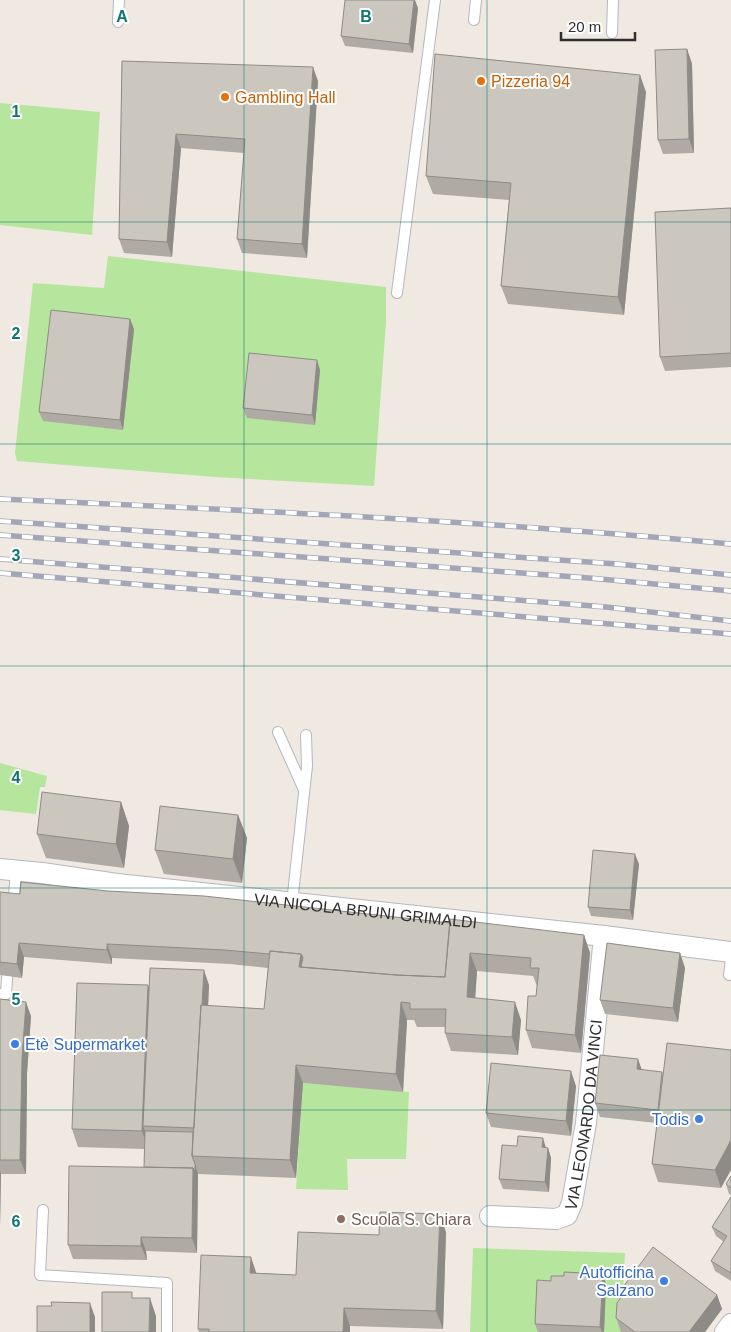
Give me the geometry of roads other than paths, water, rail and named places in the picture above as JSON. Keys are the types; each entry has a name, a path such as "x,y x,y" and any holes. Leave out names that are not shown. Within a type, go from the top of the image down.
{"street":[{"name":"VIA NICOLA BRUNI GRIMALDI","path":"8,870 117,884 604,936 731,952"},
{"name":"VIA LEONARDO DA VINCI","path":"490,1216 556,1220 567,1215 572,1204 586,1123 604,936"},
{"path":"725,1332 731,1324"}],"lane":[{"path":"118,22 119,0"},
{"path":"397,293 435,0"},
{"path":"474,20 476,0"},
{"path":"612,33 613,0"},
{"path":"278,732 304,791"},
{"path":"292,903 307,766 306,735"},
{"path":"8,870 12,918"},
{"path":"0,994 6,994 9,956"},
{"path":"729,975 731,958"},
{"path":"43,1210 40,1275 168,1283 167,1332"}],"railway":[{"path":"0,499 457,523 731,544"},
{"path":"0,521 617,564 731,575"},
{"path":"0,535 589,578 731,591"},
{"path":"0,559 606,607 731,621"},
{"path":"0,573 731,634"}],"place":[{"name":"Pizzeria 94","path":"481,81"},
{"name":"Gambling Hall","path":"225,97"},
{"name":"Etè Supermarket","path":"15,1044"},
{"name":"Todis","path":"699,1119"},
{"name":"Scuola S. Chiara","path":"341,1219"},
{"name":"Autofficina Salzano","path":"664,1281"}]}
